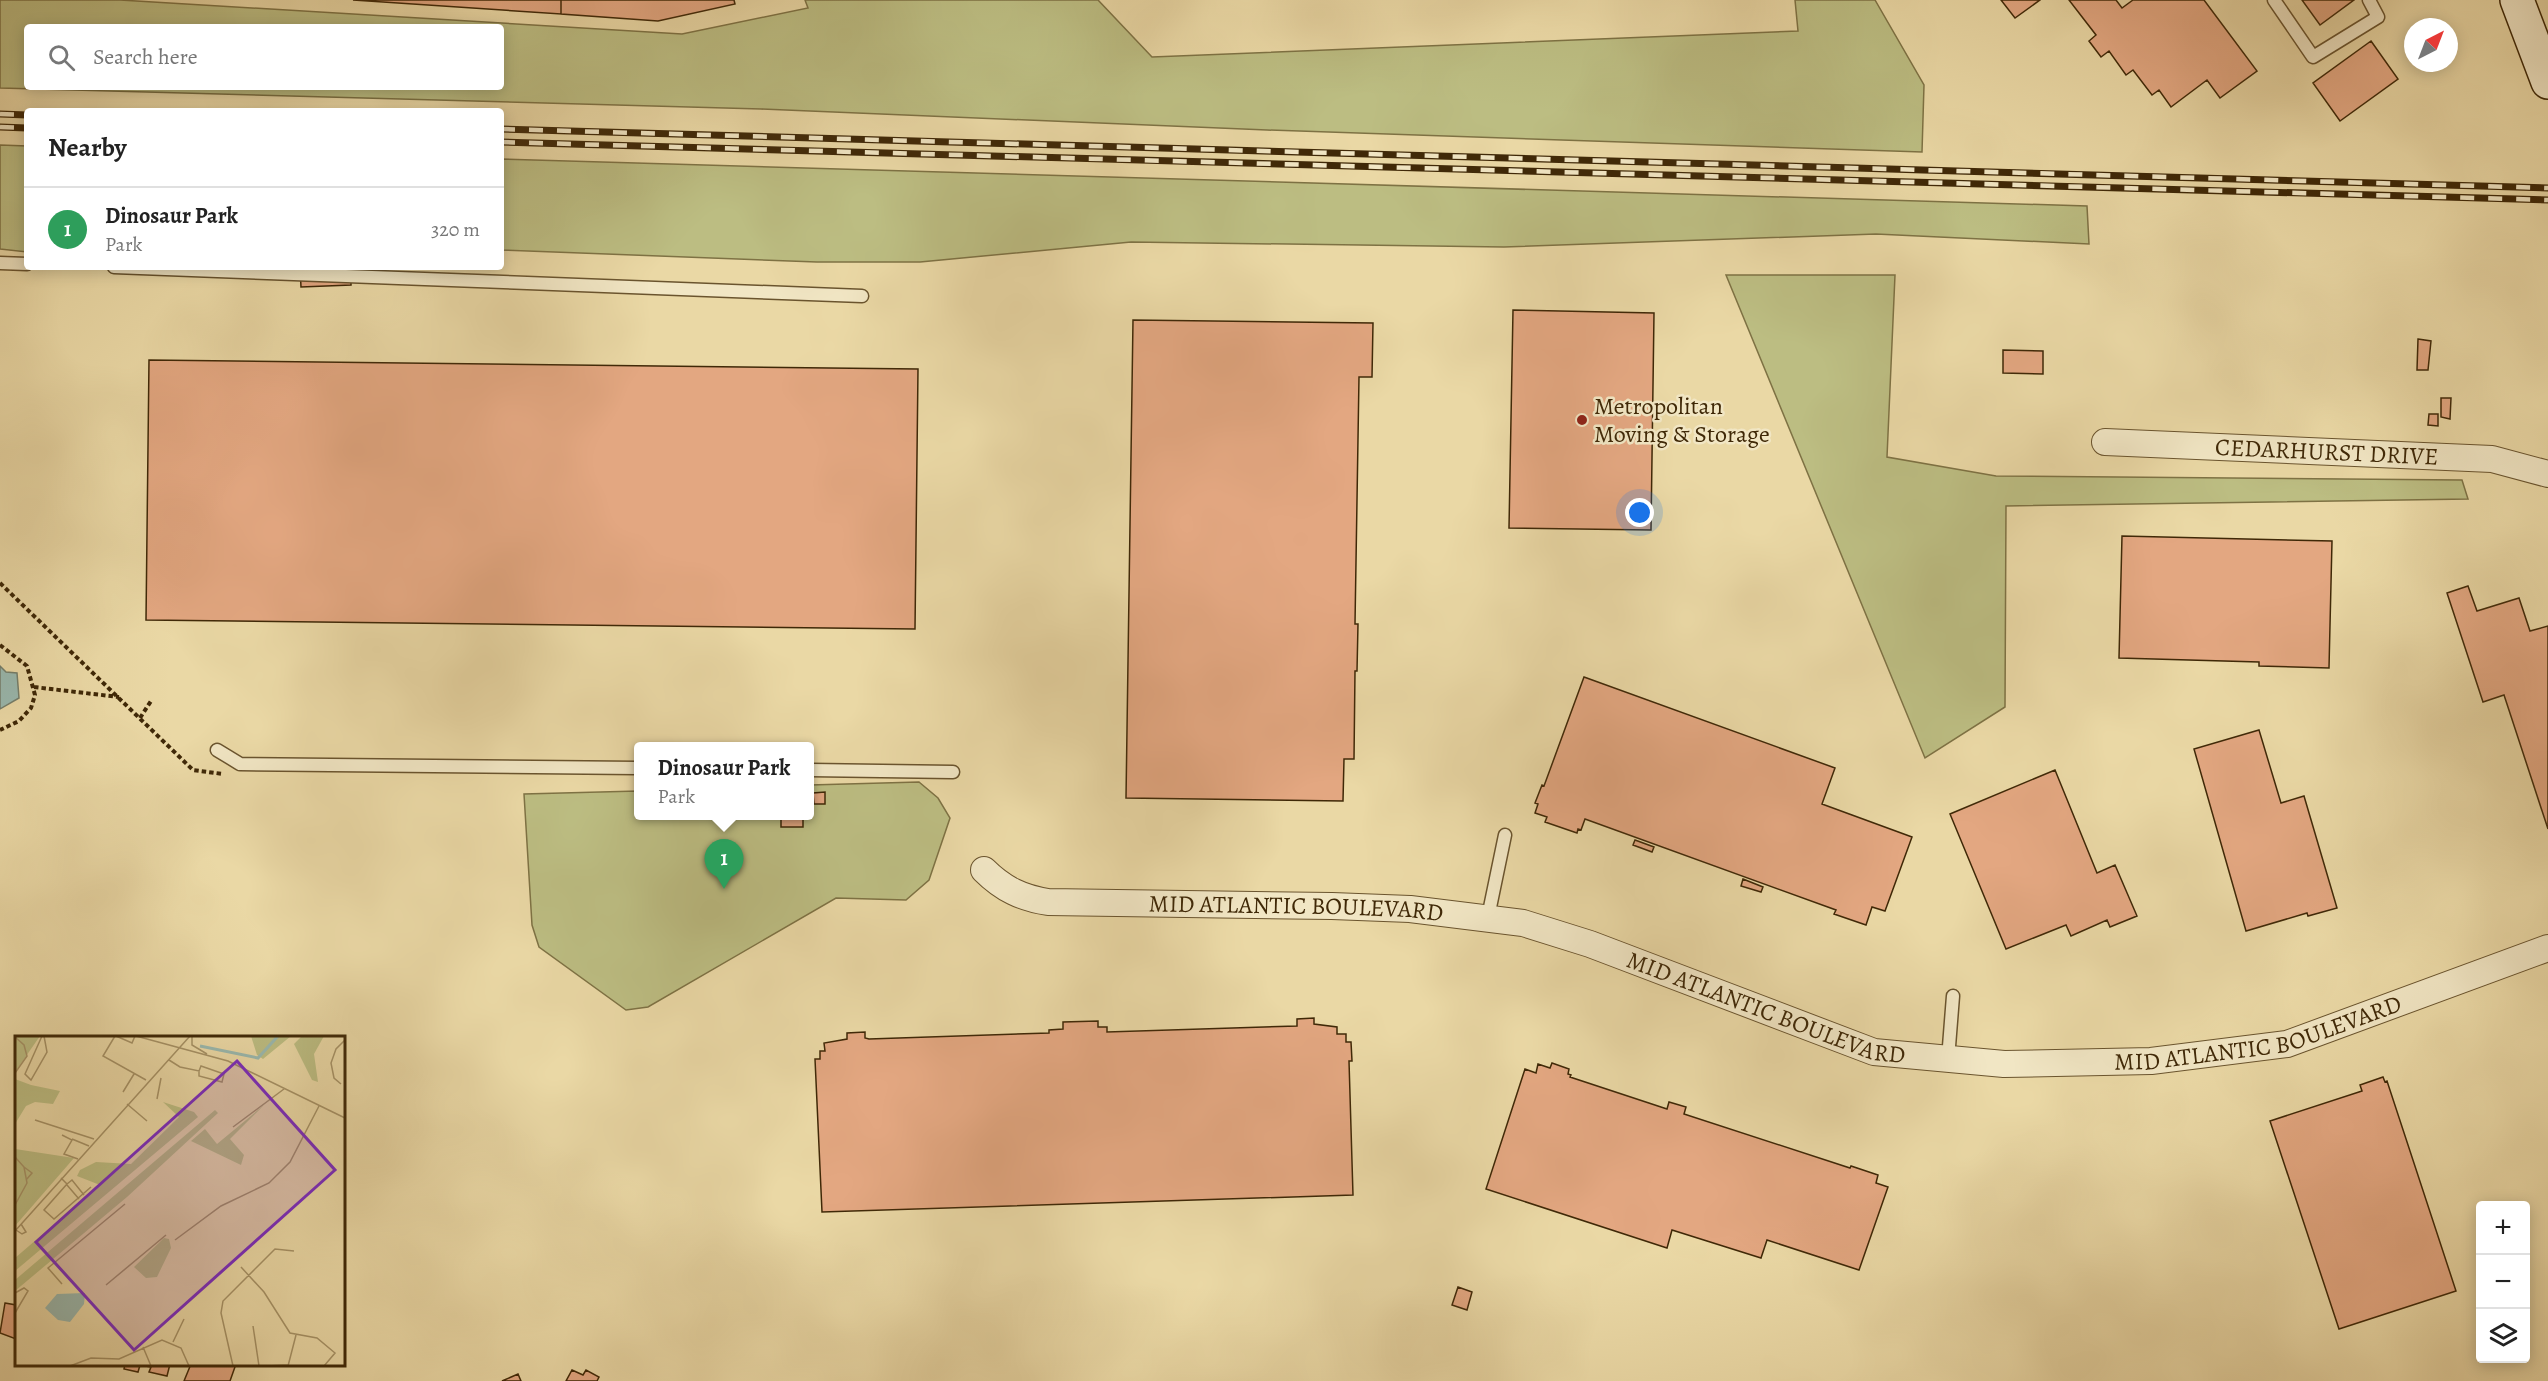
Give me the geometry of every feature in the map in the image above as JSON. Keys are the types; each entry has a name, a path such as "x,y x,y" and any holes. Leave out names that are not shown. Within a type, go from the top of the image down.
{"street":[{"path":"2517,0 2548,82"},
{"name":"CEDARHURST DRIVE","path":"2104,442 2492,459 2548,474"},
{"name":"MID ATLANTIC BOULEVARD","path":"984,870 997,883 1014,893 1048,902 1410,909 1523,923 1590,944 1874,1053 2004,1064 2151,1061 2287,1044 2548,948"}],"lane":[{"path":"2274,0 2313,57 2378,17 2369,0"},
{"path":"0,263 24,264"},
{"path":"191,270 862,296"},
{"path":"217,750 240,764 634,768"},
{"path":"814,770 954,772"},
{"path":"1488,917 1505,835"},
{"path":"1948,1059 1953,996"}],"path":[{"path":"0,583 193,770 232,775"},
{"path":"0,645 27,666 35,695 31,708 19,721 0,730"},
{"path":"34,687 119,697"},
{"path":"140,718 151,701"}],"green space":[{"path":"0,0 120,0 682,34 808,8 805,0 1098,0 1152,57 1798,31 1795,0 1875,0 1924,85 1922,152 1267,130 761,109 72,90 504,90 504,24 24,24 24,89 0,88"},
{"path":"0,145 24,146 24,252 0,249"},
{"path":"504,159 2087,206 2089,244 1876,234 1504,247 1131,242 920,262 817,262 504,250"},
{"path":"1726,275 1895,275 1887,457 1996,476 2462,480 2468,499 2006,506 2005,707 1925,758"},
{"path":"919,782 938,798 950,818 929,880 906,900 836,898 648,1007 626,1010 539,947 532,925 524,794 634,791 634,820 814,820 814,785"}],"water":[{"path":"0,666 6,672 17,673 19,698 0,709"}],"building":[{"path":"353,0 561,0 561,14"},
{"path":"561,0 734,0 735,4 658,21 561,14"},
{"path":"2001,0 2040,0 2015,18"},
{"path":"2069,0 2116,0 2122,8 2133,0 2204,0 2257,71 2220,98 2207,80 2171,107 2159,90 2152,95 2133,70 2126,75 2109,51 2101,57 2089,41 2096,35"},
{"path":"2302,0 2354,0 2320,25"},
{"path":"2371,41 2398,79 2340,121 2313,83"},
{"path":"300,270 351,270 351,285 301,287"},
{"name":"Metropolitan Moving & Storage","path":"1513,310 1654,313 1651,530 1509,528"},
{"path":"1133,320 1373,323 1372,377 1359,377 1355,624 1358,624 1354,759 1344,759 1343,801 1126,798"},
{"path":"2418,339 2431,341 2428,370 2417,370"},
{"path":"2003,350 2043,351 2043,374 2003,373"},
{"path":"149,360 918,369 915,629 146,620"},
{"path":"2441,398 2451,398 2450,419 2441,417"},
{"path":"2429,414 2438,414 2438,426 2428,425"},
{"path":"2122,536 2332,541 2329,668 2259,666 2259,662 2119,658"},
{"path":"2468,586 2477,611 2519,598 2530,631 2548,626 2548,829 2504,695 2483,702 2447,593"},
{"path":"1584,677 1835,768 1822,804 1912,837 1885,911 1872,907 1866,925 1834,914 1836,910 1585,819 1581,830 1578,829 1577,833 1545,822 1547,817 1535,813 1538,804 1535,803 1542,785 1544,786"},
{"path":"2259,730 2281,803 2304,796 2337,908 2308,916 2307,913 2246,931 2194,749"},
{"path":"2055,770 2097,873 2115,865 2137,916 2110,927 2107,920 2071,936 2066,925 2006,949 1950,814"},
{"path":"825,792 825,804 814,804 814,793"},
{"path":"781,820 803,820 803,827 781,827"},
{"path":"1635,840 1654,847 1652,852 1633,845"},
{"path":"1743,879 1763,887 1761,892 1741,886"},
{"path":"1314,1018 1314,1024 1337,1027 1337,1034 1346,1034 1346,1042 1351,1042 1352,1061 1349,1061 1353,1195 822,1212 815,1059 820,1059 820,1051 825,1051 824,1043 847,1039 847,1033 865,1032 865,1038 869,1039 1049,1033 1049,1030 1063,1029 1063,1022 1098,1021 1098,1027 1107,1027 1107,1032 1297,1026 1297,1019"},
{"path":"1552,1063 1569,1069 1570,1077 1667,1109 1669,1102 1686,1107 1684,1114 1878,1175 1876,1183 1888,1187 1859,1270 1767,1240 1761,1258 1672,1230 1667,1248 1486,1189 1525,1069 1536,1073 1538,1064 1550,1068"},
{"path":"2383,1077 2385,1082 2387,1081 2456,1291 2339,1329 2270,1121 2362,1091 2360,1085"},
{"path":"1458,1287 1472,1292 1467,1310 1452,1305"},
{"path":"5,1303 15,1305 15,1339 0,1333"},
{"path":"125,1366 140,1366 138,1372 124,1369"},
{"path":"146,1366 170,1366 167,1376 149,1372 151,1367"},
{"path":"190,1366 235,1366 230,1381 184,1381"},
{"path":"572,1370 583,1375 586,1370 599,1377 597,1381 566,1381"},
{"path":"518,1374 521,1381 502,1381"}],"railway":[{"path":"0,114 24,115"},
{"path":"0,127 24,128"},
{"path":"504,129 2548,188"},
{"path":"504,142 2548,200"}],"place":[{"name":"Metropolitan Moving & Storage","path":"1582,420"},
{"name":"Dinosaur Park","path":"724,889"}]}
